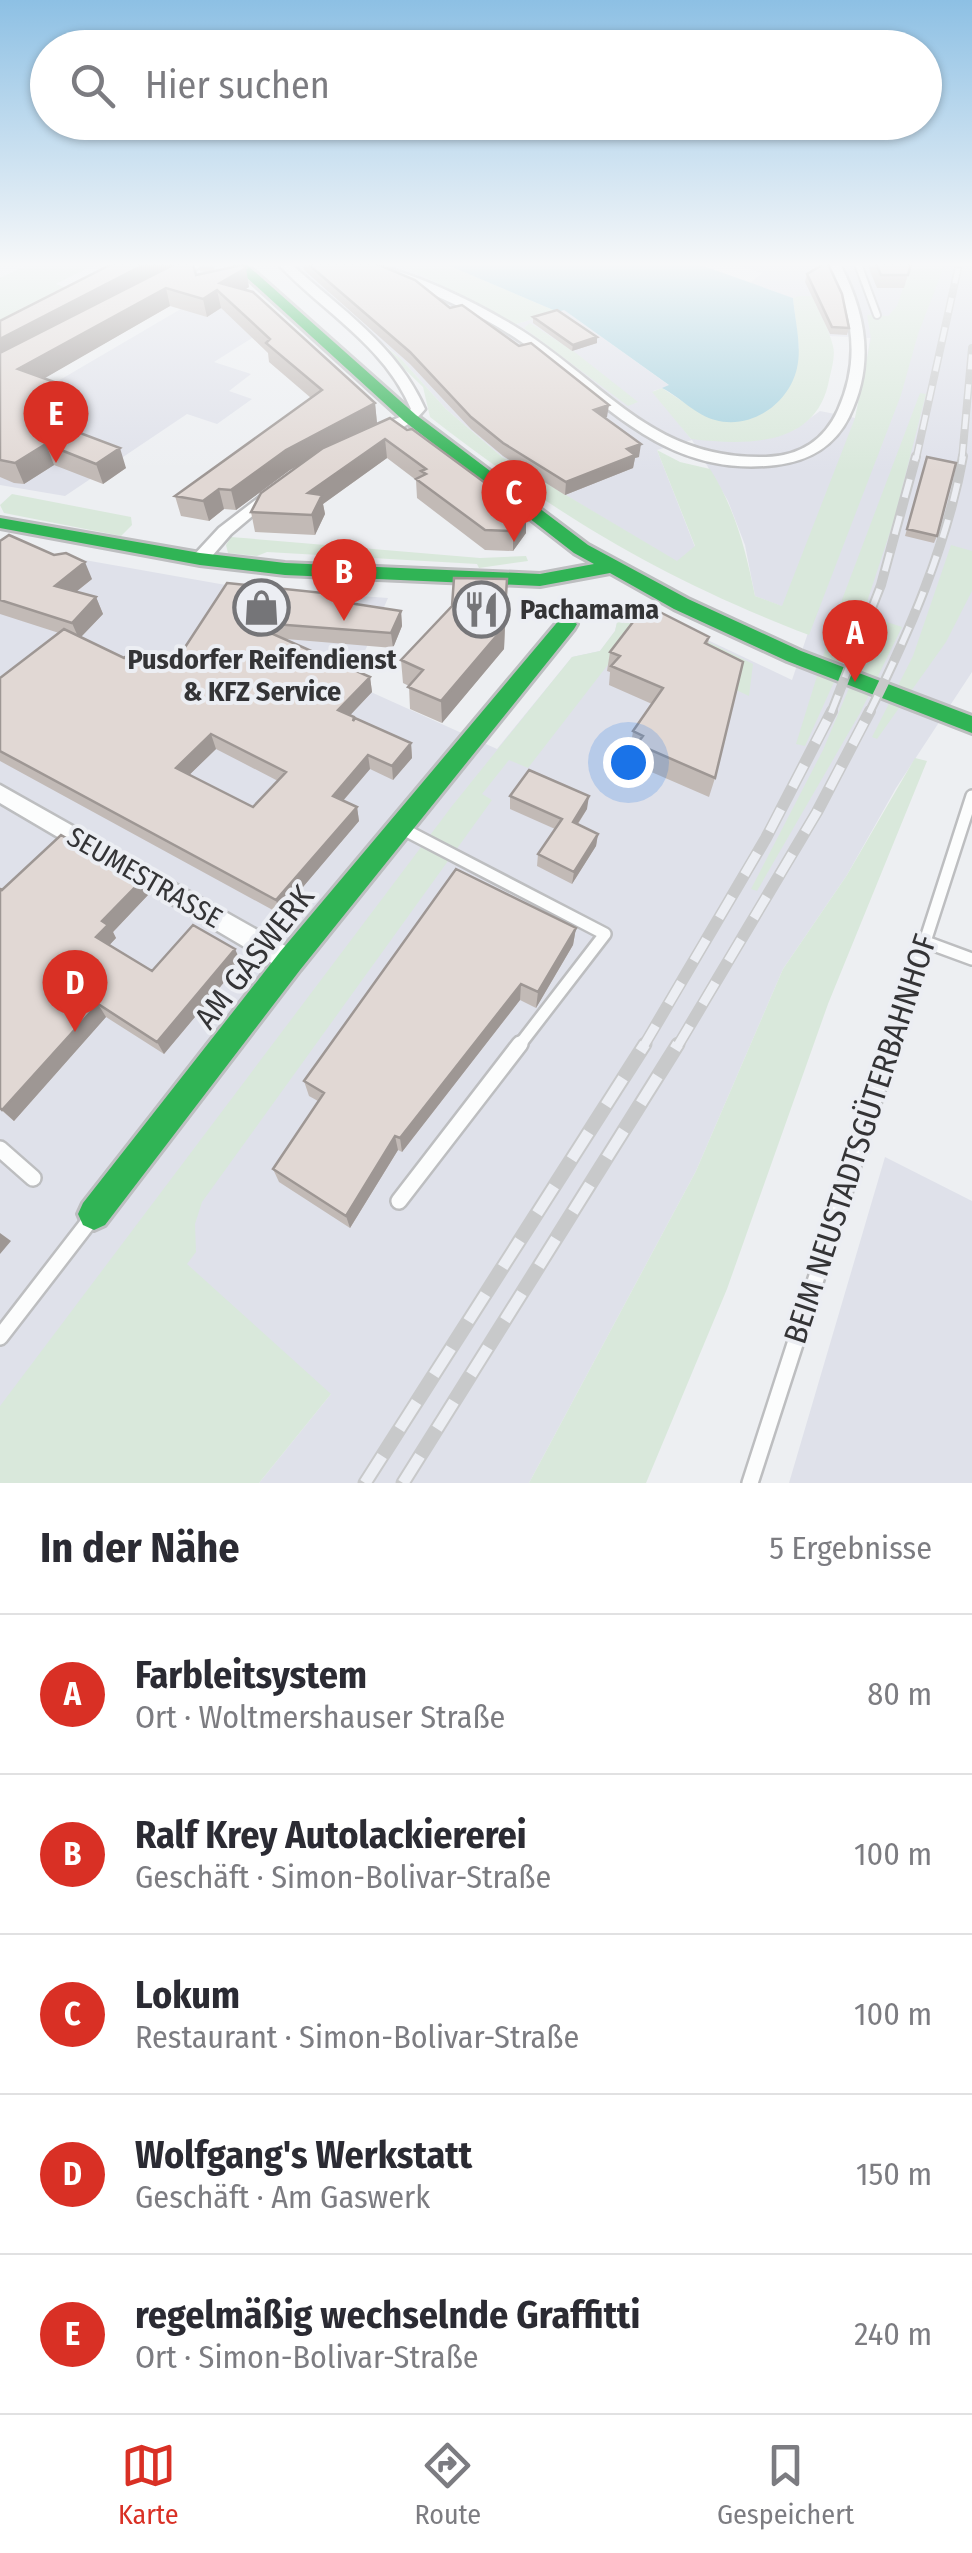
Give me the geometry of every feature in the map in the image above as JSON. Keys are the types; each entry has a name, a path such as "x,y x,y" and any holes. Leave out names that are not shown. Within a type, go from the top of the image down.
{"street":[{"path":"315,333 410,418 581,550 681,604 794,656 972,725"},
{"path":"356,333 400,376 412,391 418,409 410,418 358,439"},
{"path":"516,333 664,445 700,458 758,463 786,460 824,445 836,432 849,401 861,333"},
{"path":"200,559 232,524 290,478"},
{"path":"0,523 200,559 284,569 540,580 611,567"},
{"path":"457,575 545,562 581,550"},
{"name":"AM GASWERK","path":"94,1214 290,961 567,624"},
{"name":"SEUMESTRASSE","path":"0,793 290,961"}],"lane":[{"name":"BEIM NEUSTADTSGÜTERBAHNHOF","path":"750,1483 972,796"},
{"path":"399,1201 605,934 400,827"},
{"path":"923,941 972,959"},
{"path":"0,1149 34,1178"},
{"name":"AM GASWERK","path":"0,1337 94,1214"}],"shaded area":[{"path":"140,333 269,333 252,338 214,362 251,374 229,391 252,399 217,424 187,414 65,496 0,485 0,415"},
{"path":"372,333 596,333 670,386 653,391 691,439 794,430 820,411 855,418 870,338 828,333 972,333 972,672 896,788 847,875 783,969 696,1171 529,1483 259,1483 331,1394 0,1406 0,545 237,587 388,598 351,683 497,749 572,657 600,651 615,631 619,614 634,605 792,680 813,618 755,596 745,545 728,501 692,440 657,450 695,547 677,562 502,457 446,409"},
{"path":"885,1157 972,1201 972,1483 789,1483"}],"green space":[{"path":"367,333 402,360 446,409 502,457 677,561 695,546 657,450 680,462 710,469 738,530 755,596 782,606 855,418 870,333 918,333 901,395 809,635 657,567 521,484 430,417 423,387"},
{"path":"531,333 546,333 576,353 638,402 628,406"},
{"path":"797,333 828,333 834,355 828,385 820,406 808,421 773,438 732,442 691,439 652,392 662,388 705,416 799,348"},
{"path":"920,393 926,394 894,520 858,629 805,746 796,744 834,621"},
{"path":"12,494 131,517 132,525 121,536 4,513 0,505"},
{"path":"231,537 480,558 526,556 528,561 479,568 477,564 267,552 257,556 228,553 226,545"},
{"path":"951,545 972,551 972,591 946,642 877,739 872,737 913,656"},
{"path":"634,605 753,664 749,696 734,689 738,680 641,622 528,768 509,760 482,794 492,800 202,1202 195,1224 196,1252 187,1264 331,1394 259,1483 0,1483 0,1406 452,806 572,657 600,651 615,631 619,614"},
{"path":"878,619 902,627 860,713 757,891 751,889 823,750"},
{"path":"915,758 927,761 828,1004 727,1289 646,1483 529,1483 696,1171 783,969 847,875"}],"water":[{"path":"596,333 797,333 798,360 793,381 777,403 755,417 729,422 715,420 662,388 669,385"}],"building":[{"path":"39,333 83,333 18,369 57,383 51,386 80,397 43,419 120,448 96,464 46,444 15,463 0,460 0,353"},
{"path":"264,333 298,333 375,403 286,450 231,490 219,489 203,501 175,496 322,390 266,343 270,339"},
{"path":"388,333 501,333 519,346 531,343 609,405 594,410 641,444 627,449 635,455 566,482 503,443 471,417"},
{"path":"556,333 591,333 597,337 573,345"},
{"path":"390,418 407,430 412,429 526,513 513,531 485,530 416,479 426,474 421,471 426,469 385,439 308,493 322,495 312,515 251,512 261,493 323,448"},
{"path":"927,457 956,463 937,536 907,529"},
{"path":"9,535 54,555 66,553 85,562 55,586 96,597 72,623 0,600 0,541"},
{"path":"454,578 507,579 504,627 441,701 408,687 423,670 401,660 452,606"},
{"path":"227,583 352,596 349,603 401,611 391,633 246,622 370,677 338,710 354,717 353,721 355,718 411,743 392,766 368,755 333,796 357,807 276,900 0,751 0,678 64,629 124,658 135,649 176,661","holes":["211,734 286,772 253,807 176,768"]},
{"path":"646,605 709,637 705,643 743,662 715,778 637,744 643,736 633,731 663,688 611,666 620,656 610,652"},
{"path":"529,770 589,796 573,822 598,834 574,872 538,854 562,819 510,796"},
{"path":"61,835 141,881 102,921 108,925 96,937 152,971 193,925 235,949 157,1042 98,1004 2,1110 0,889"},
{"path":"456,869 576,928 538,992 521,984 400,1138 395,1136 346,1216 273,1169 324,1093 304,1081"}],"railway":[{"path":"916,459 944,333"},
{"path":"962,459 972,348"},
{"path":"831,713 881,585 916,456"},
{"path":"869,712 925,588 963,456"},
{"path":"677,1047 817,812 869,712"},
{"path":"643,1047 766,838 831,713"},
{"path":"365,1483 645,1044"},
{"path":"403,1483 678,1044"}],"traffic: fast":[{"path":"315,333 410,418 581,549 681,604 794,656 972,725"},
{"path":"0,523 200,559 285,569 540,580 611,567"},
{"path":"94,1214 290,961 567,624"}],"place":[{"name":"regelmäßig wechselnde Graffitti","path":"56,463"},
{"name":"Lokum","path":"514,542"},
{"name":"Pusdorfer Reifendienst & KFZ Service","path":"262,608"},
{"name":"Pachamama","path":"481,609"},
{"name":"Ralf Krey Autolackiererei","path":"344,621"},
{"name":"Farbleitsystem","path":"855,682"},
{"name":"Wolfgang's Werkstatt","path":"75,1032"}]}
